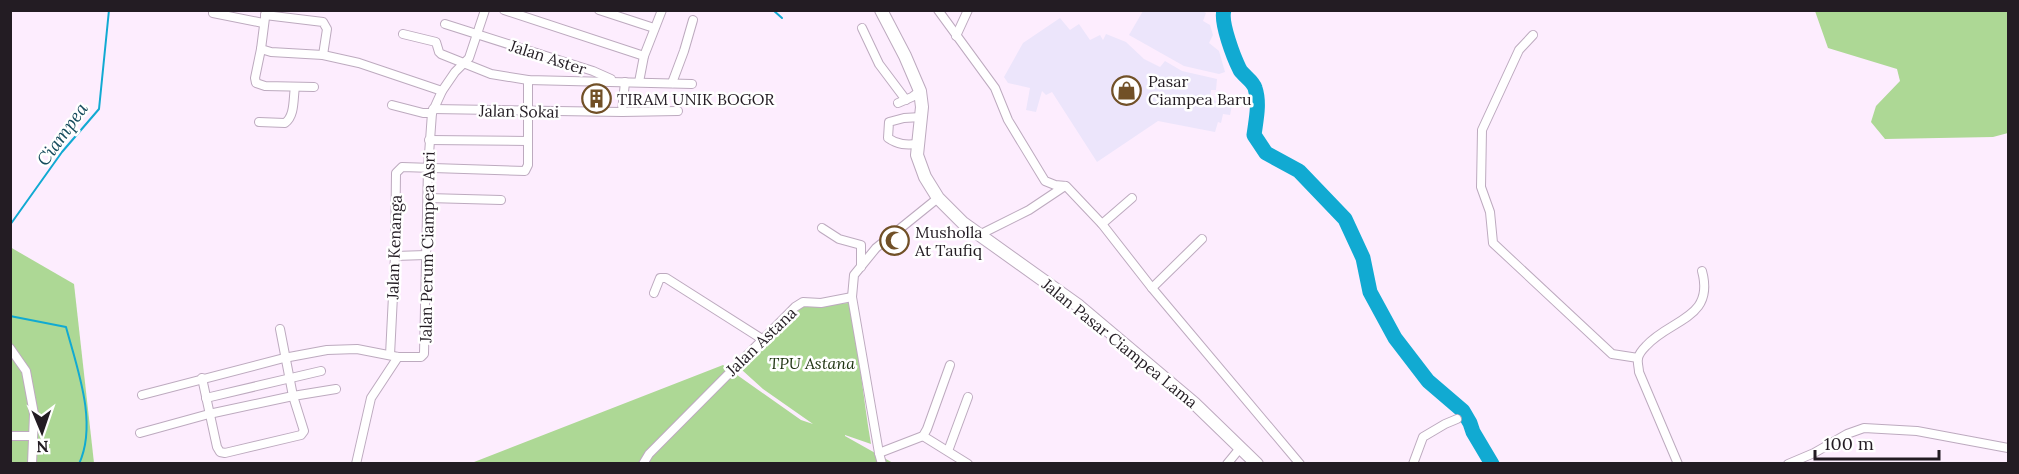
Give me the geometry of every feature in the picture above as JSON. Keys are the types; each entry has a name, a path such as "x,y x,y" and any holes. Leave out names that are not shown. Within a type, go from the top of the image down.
{"main road":[{"name":"Jalan Pasar Ciampea Lama","path":"880,10 905,56 920,91 922,107 917,155 938,198 950,212 980,236 1079,306 1194,403 1257,464"}],"street":[{"name":"Jalan Perum Ciampea Asri","path":"142,395 284,358 342,349 357,349 394,356 421,357 424,354 428,168 432,111 455,72 469,58 485,10"},
{"path":"504,10 644,56"},
{"path":"599,10 654,28"},
{"path":"639,82 644,56 662,10"},
{"path":"938,10 995,88 1008,120 1045,181 1066,186 1102,224 1152,288 1300,464"},
{"path":"956,36 968,10"},
{"path":"213,13 323,22 327,29 323,55"},
{"path":"265,16 256,83 265,86 314,87"},
{"path":"672,83 693,20"},
{"name":"Jalan Aster","path":"445,24 621,82"},
{"path":"862,28 879,64 902,102 920,91"},
{"path":"403,34 436,42 440,53 492,75 528,80 692,84"},
{"path":"1533,35 1519,50 1482,130 1481,187 1490,212 1493,243 1612,354 1638,358"},
{"path":"261,49 271,52 323,55 372,66 442,91"},
{"path":"429,140 528,141 528,80"},
{"path":"621,82 622,112"},
{"path":"259,122 285,123 288,121 292,113 295,87"},
{"name":"Jalan Sokai","path":"392,105 423,112 678,111"},
{"path":"918,144 903,145 890,140 888,138 889,122 921,117"},
{"name":"Jalan Kenanga","path":"394,356 396,173 402,167 525,171 528,165 528,141"},
{"path":"980,236 1029,210 1066,186"},
{"path":"428,198 501,200"},
{"path":"882,464 852,297 854,275 876,248 938,198"},
{"path":"1102,224 1132,198"},
{"path":"822,228 839,239 861,246 861,267"},
{"path":"1152,288 1202,239"},
{"path":"395,256 426,255"},
{"path":"1678,464 1639,372 1638,358 1653,337 1688,318 1697,306 1704,294 1706,284 1702,271"},
{"path":"654,293 660,278 666,278 762,339"},
{"name":"Jalan Astana","path":"643,464 649,454 795,307 803,302 829,302 852,297"},
{"path":"202,378 220,452 225,453 303,433 284,358 280,329"},
{"path":"10,348 26,371 35,427 32,436 32,464"},
{"path":"356,464 371,398 394,356"},
{"path":"879,453 923,436 950,365"},
{"path":"206,398 321,371"},
{"path":"140,433 209,414 336,389"},
{"path":"948,451 968,397"},
{"path":"1413,464 1423,437 1457,419"},
{"path":"1788,464 1814,453 1847,434 1864,428 1917,432 2008,448"},
{"path":"10,436 32,436"},
{"path":"923,436 968,464"},
{"path":"1227,464 1241,447"}],"shaded area":[{"path":"1143,11 1202,11 1206,13 1203,21 1210,25 1213,35 1209,43 1219,51 1225,72 1219,74 1184,66 1129,35"},
{"name":"Pasar Ciampea Baru","path":"1060,18 1070,30 1079,24 1090,40 1100,35 1103,40 1106,34 1126,42 1144,59 1160,67 1165,61 1182,71 1217,79 1216,90 1211,90 1210,99 1232,105 1230,115 1223,114 1221,123 1218,122 1215,132 1158,121 1097,162 1052,92 1046,95 1042,91 1036,112 1026,110 1030,88 1008,83 1004,77 1023,43"}],"green space":[{"path":"1815,11 2008,11 2008,133 1993,137 1885,139 1871,122 1876,106 1900,81 1897,69 1828,48"},
{"path":"10,247 74,284 94,463 11,463"},
{"name":"TPU Astana","path":"850,303 871,444 845,436 893,463 469,464 723,365 801,420 813,424 763,389 742,370 776,327 799,308 817,304"}],"waterway":[{"name":"Ciampea","path":"10,225 62,152 99,109 109,10"},
{"path":"773,10 782,18"},
{"path":"1224,10 1226,31 1234,57 1240,70 1254,85 1257,100 1254,135 1266,153 1299,171 1345,219 1363,258 1370,292 1395,338 1428,381 1463,411 1492,464"},
{"name":"Ciampea","path":"10,316 66,327 80,378 86,413 87,431 79,464"}],"place":[{"name":"Pasar Ciampea Baru","path":"1127,90"},
{"name":"TIRAM UNIK BOGOR","path":"596,99"},
{"name":"Musholla At Taufiq","path":"894,241"}]}
